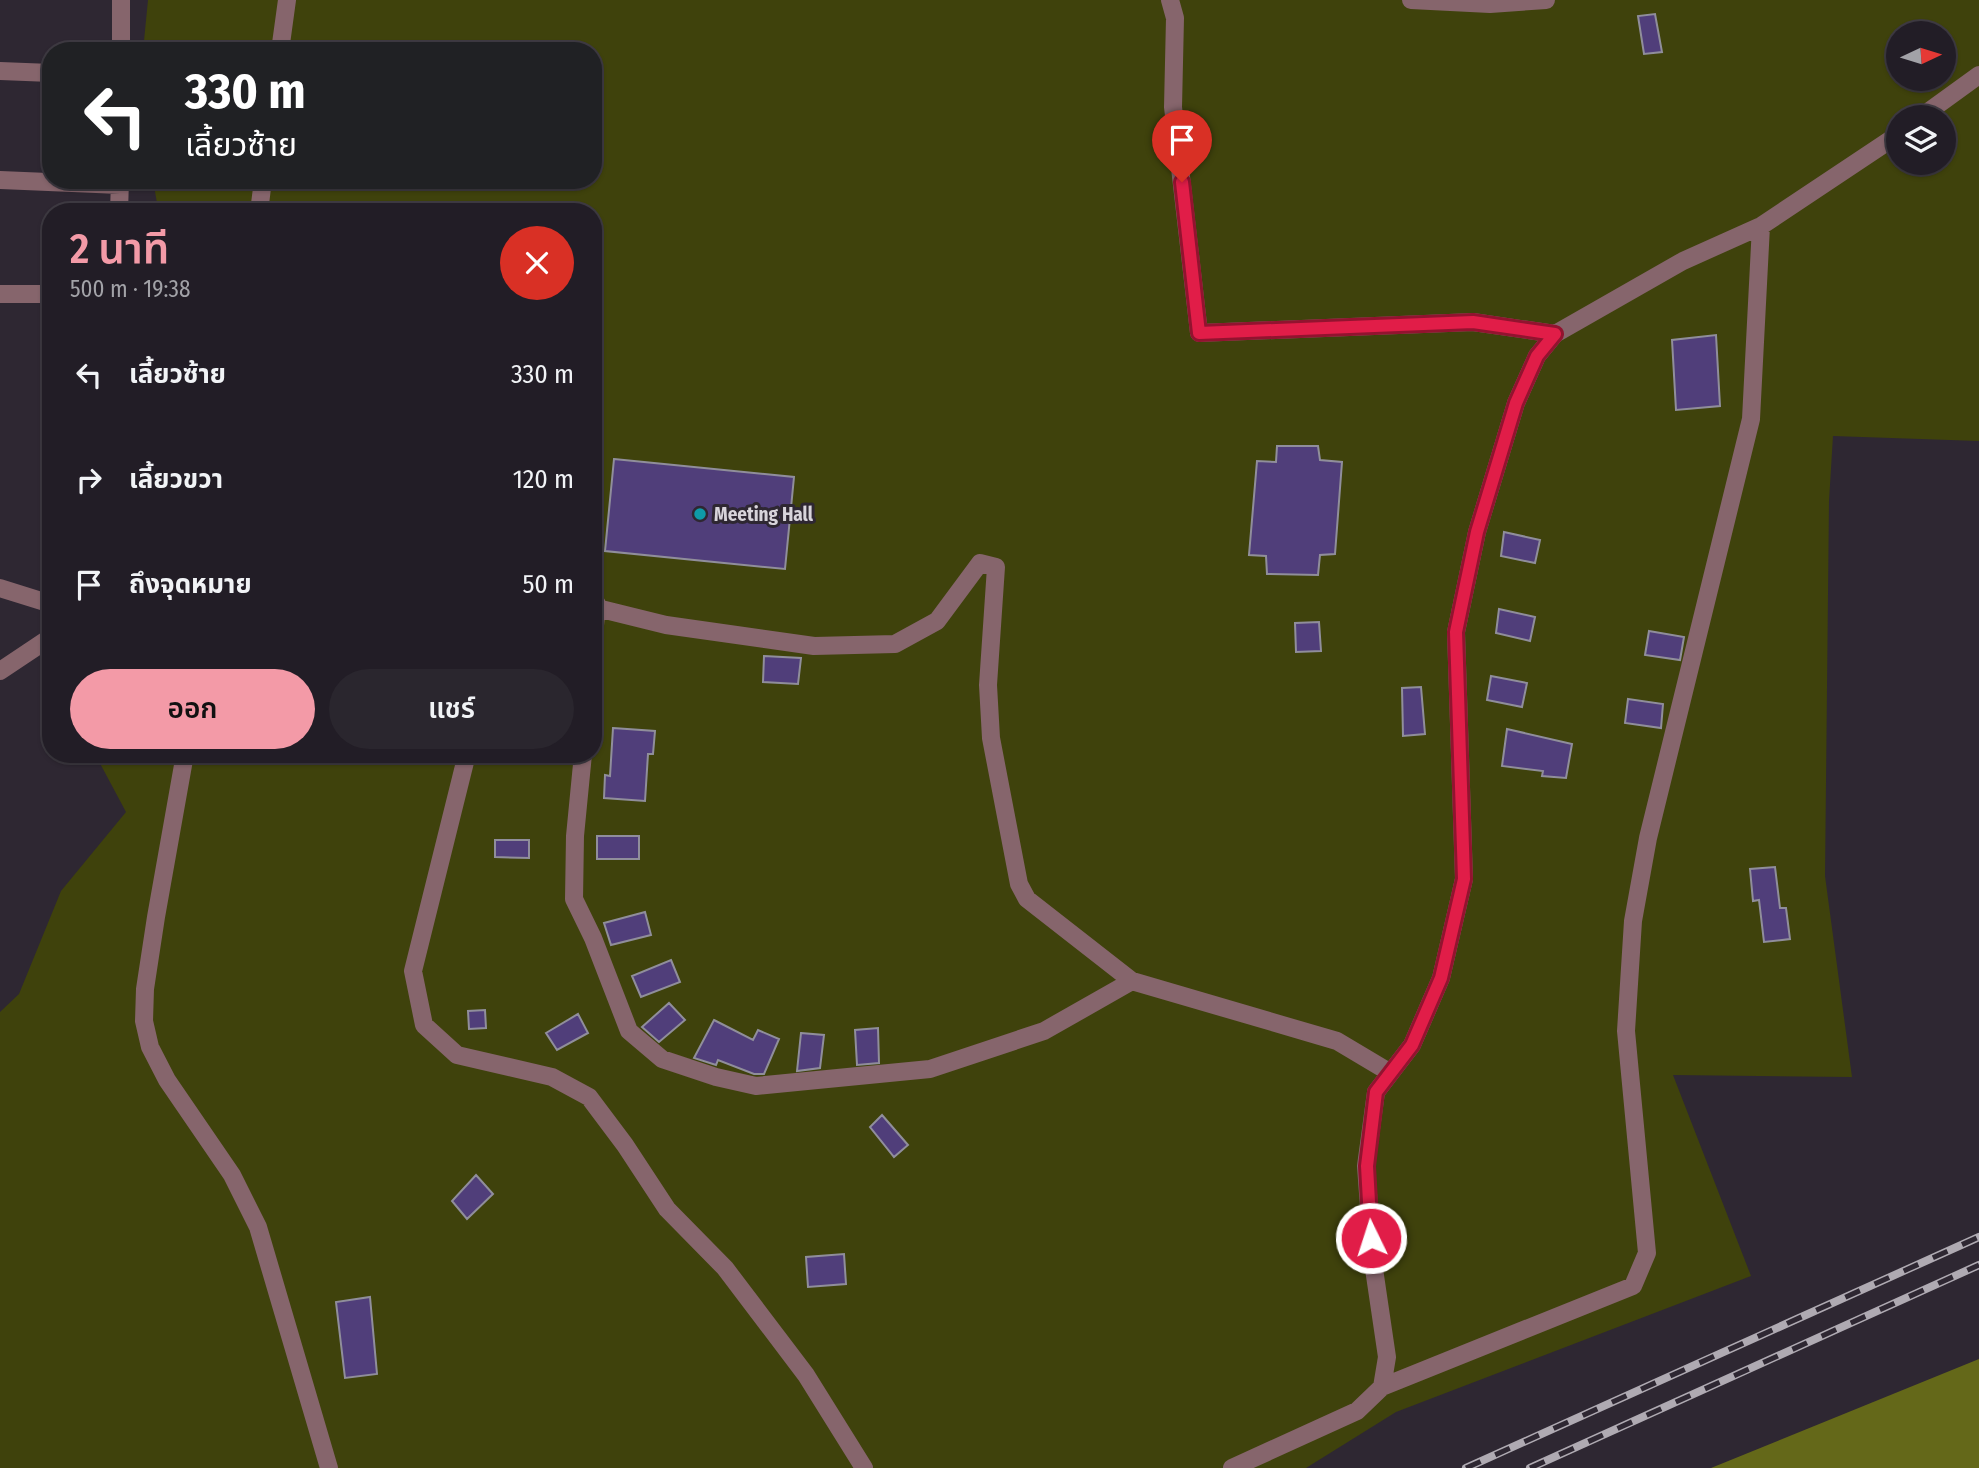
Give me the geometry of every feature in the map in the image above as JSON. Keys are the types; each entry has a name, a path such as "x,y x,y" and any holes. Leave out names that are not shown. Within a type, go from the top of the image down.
{"street":[{"path":"121,0 121,42"},
{"path":"281,42 287,0"},
{"path":"1170,0 1175,18 1173,107 1199,333 1473,322 1555,334"},
{"path":"1411,0 1490,4 1546,0"},
{"path":"0,71 42,73"},
{"path":"1938,105 1979,75"},
{"path":"1382,1387 1387,1357 1373,1262 1367,1166 1376,1092 1412,1045 1441,978 1464,879 1456,632 1477,532 1516,403 1537,356 1555,334 1683,261 1761,226 1886,143"},
{"path":"0,180 42,181"},
{"path":"1232,1468 1357,1411 1382,1387 1633,1286 1647,1253 1626,1031 1633,921 1648,838 1751,419 1761,226"},
{"path":"0,294 42,294"},
{"path":"602,608 720,634 814,646 895,644 937,621 980,563 996,567 988,685 991,738 1019,884 1027,899 1132,981 1336,1041 1389,1072"},
{"path":"0,588 42,601"},
{"path":"0,671 42,643"},
{"path":"183,763 145,989 144,1021 150,1047 167,1080 232,1175 258,1227 329,1468"},
{"path":"465,763 413,971 424,1025 457,1055 552,1077 589,1097 625,1144 667,1209 725,1268 806,1375 864,1468"},
{"path":"582,763 575,836 574,899 593,938 629,1031 662,1059 716,1077 756,1086 930,1069 1044,1031 1132,981"}],"shaded area":[{"path":"148,0 1979,0 1979,441 1833,436 1829,501 1825,876 1852,1077 1673,1075 1751,1276 1396,1412 1306,1468 0,1468 0,1012 19,994 61,891 126,812 100,763 602,763 602,203 157,203 155,189 602,189 602,42 144,42"},
{"path":"1979,1359 1979,1468 1711,1468"}],"building":[{"path":"1655,14 1662,52 1644,54 1638,16"},
{"path":"1716,335 1720,406 1676,410 1672,340"},
{"path":"1277,446 1318,446 1320,460 1342,462 1335,554 1320,555 1318,575 1267,574 1266,556 1249,555 1257,461 1276,462"},
{"name":"Meeting Hall","path":"614,459 794,477 785,569 605,551"},
{"path":"1504,532 1540,540 1535,563 1501,556"},
{"path":"1499,609 1535,617 1530,641 1496,633"},
{"path":"1319,622 1321,651 1296,652 1295,623"},
{"path":"1649,631 1684,637 1680,660 1645,655"},
{"path":"764,656 801,658 798,684 763,682"},
{"path":"1491,676 1527,683 1522,707 1487,700"},
{"path":"1421,687 1425,734 1403,736 1402,688"},
{"path":"1628,699 1663,704 1661,728 1625,723"},
{"path":"613,728 655,731 653,754 648,754 645,801 604,798 605,775 610,776"},
{"path":"1507,729 1572,744 1566,778 1542,776 1543,771 1502,766"},
{"path":"597,836 639,836 639,859 597,859"},
{"path":"495,840 529,840 529,858 495,857"},
{"path":"1775,867 1780,908 1786,908 1790,939 1764,942 1759,900 1753,901 1750,869"},
{"path":"645,912 651,935 611,945 604,923"},
{"path":"671,960 680,982 641,997 632,976"},
{"path":"669,1003 685,1020 659,1042 642,1027"},
{"path":"485,1010 486,1028 469,1029 468,1011"},
{"path":"578,1014 588,1033 557,1050 546,1033"},
{"path":"714,1020 753,1040 758,1030 779,1039 764,1074 754,1074 718,1060 716,1065 694,1058"},
{"path":"878,1028 879,1063 857,1065 855,1030"},
{"path":"801,1033 824,1035 820,1068 797,1071"},
{"path":"882,1115 908,1145 894,1157 870,1127"},
{"path":"476,1175 493,1194 467,1219 452,1201"},
{"path":"844,1254 846,1284 808,1287 806,1257"},
{"path":"370,1297 377,1374 345,1378 336,1302"}],"railway":[{"path":"1466,1468 1979,1237"},
{"path":"1530,1468 1979,1265"}],"place":[{"name":"Meeting Hall","path":"700,514"}],"route":[{"path":"1182,182 1199,333 1473,322 1555,334 1537,356 1516,403 1477,532 1456,632 1464,879 1441,978 1412,1045 1376,1092 1367,1166 1371,1238"}]}
